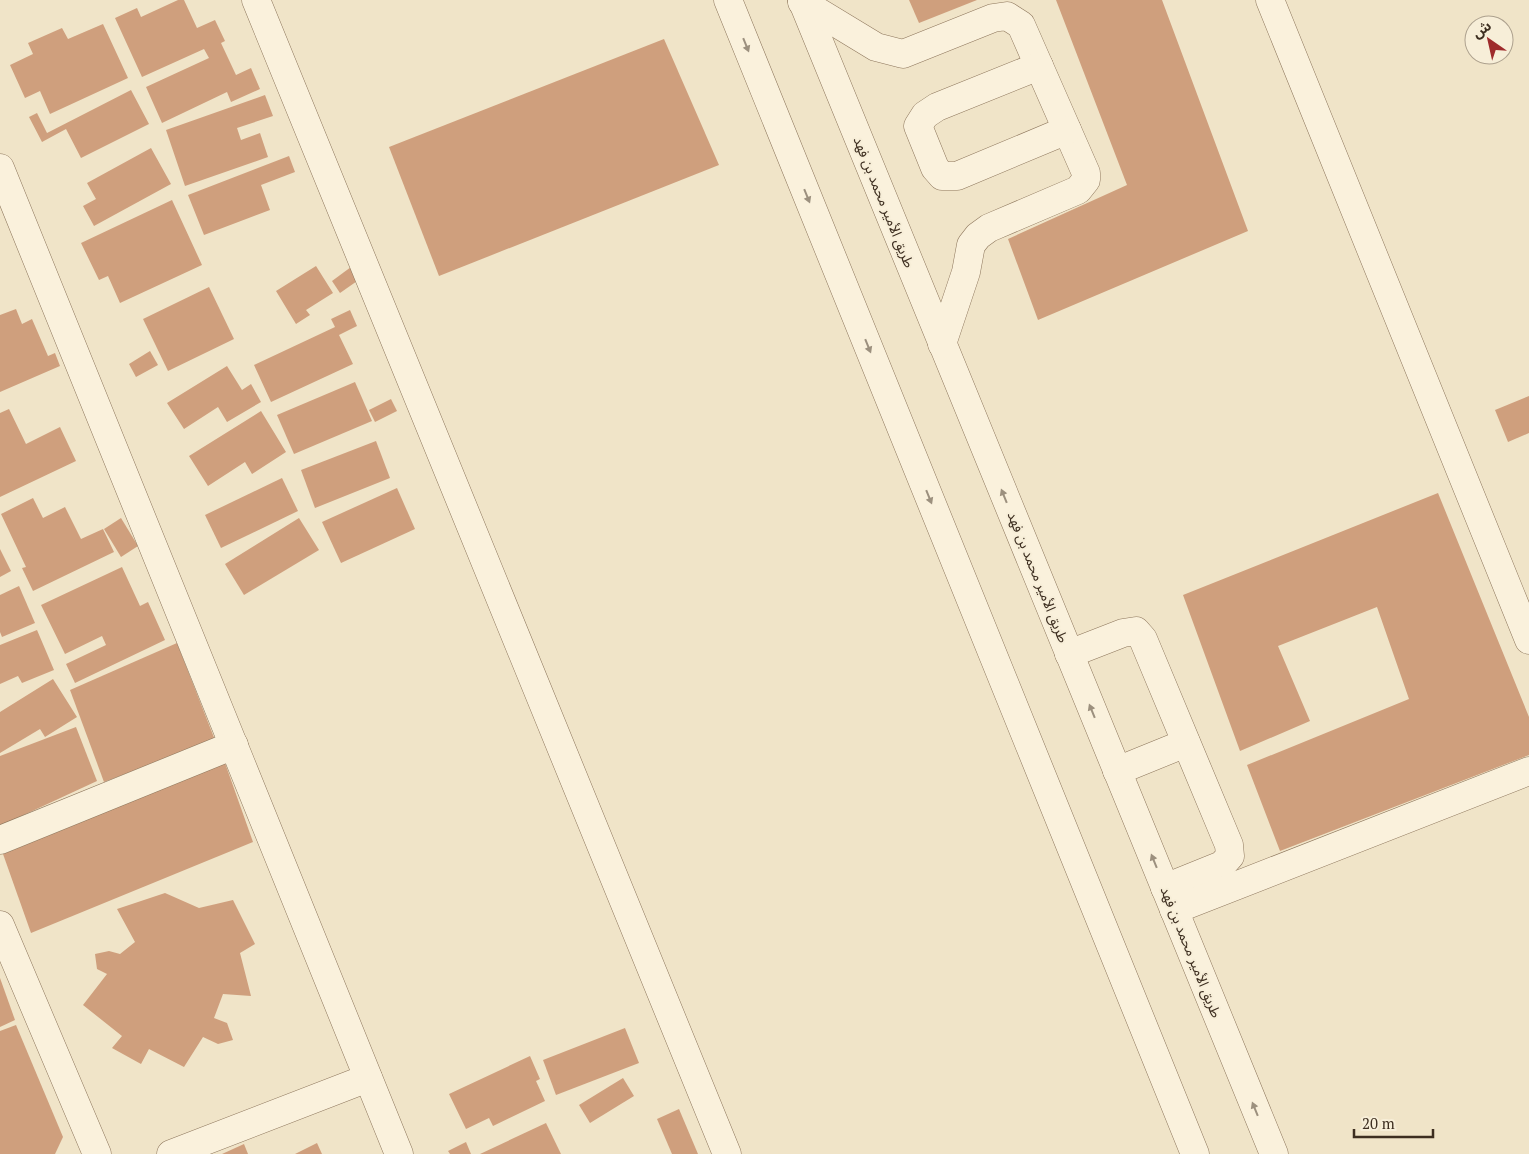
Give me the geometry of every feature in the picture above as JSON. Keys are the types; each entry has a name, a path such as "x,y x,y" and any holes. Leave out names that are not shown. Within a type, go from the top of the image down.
{"street":[{"path":"256,0 727,1154"},
{"path":"728,0 1195,1154"},
{"path":"1270,0 1529,640"},
{"path":"802,1 876,47 903,54 993,18 1007,16 1022,25 1086,173 1086,180 1078,190 989,228 978,236 971,245 966,272 942,344"},
{"name":"طريق الأمير محمد بن فهد","path":"802,1 1274,1154"},
{"path":"1039,66 937,107 925,115 918,126 935,168 942,176 957,176 1067,130"},
{"path":"0,168 399,1154"},
{"path":"1069,654 1122,632 1136,631 1143,639 1229,845 1230,856 1222,865 1169,899"},
{"path":"1117,771 1186,743"},
{"path":"0,840 234,745"},
{"path":"1169,899 1529,771"},
{"path":"0,926 97,1154"},
{"path":"171,1154 368,1078"}],"building":[{"path":"178,0 184,0 197,28 215,20 225,41 221,43 236,75 251,68 260,89 231,102 227,92 162,123 146,87 209,58 204,49 142,77 115,18 137,8 141,17"},
{"path":"909,0 977,0 919,23"},
{"path":"1056,0 1162,0 1248,231 1038,320 1008,239 1127,185"},
{"path":"103,24 128,78 50,114 40,91 25,98 10,65 33,54 28,43 62,28 68,39"},
{"path":"664,39 719,165 439,276 389,147"},
{"path":"131,90 149,124 81,158 66,129 42,142 29,117 37,113 47,133"},
{"path":"265,95 273,116 237,128 241,140 260,133 268,157 185,186 166,130"},
{"path":"151,148 171,184 94,226 83,206 96,199 87,183"},
{"path":"289,156 295,172 261,185 270,210 204,235 188,195"},
{"path":"172,200 202,265 120,303 108,276 99,280 81,243"},
{"path":"316,266 333,293 306,310 310,315 296,324 276,291"},
{"path":"351,267 360,279 340,293 332,281"},
{"path":"209,287 234,339 168,371 143,319"},
{"path":"16,309 22,324 32,319 48,356 55,353 60,366 0,392 0,315"},
{"path":"350,310 357,326 339,335 353,364 271,402 254,365 335,327 331,319"},
{"path":"150,351 158,365 136,377 129,364"},
{"path":"227,366 242,390 251,384 261,402 227,422 218,407 184,429 167,403"},
{"path":"355,382 372,421 294,454 277,415"},
{"path":"1529,396 1529,433 1508,442 1495,410"},
{"path":"391,399 397,411 375,422 369,410"},
{"path":"9,409 26,444 60,427 76,461 0,497 0,413"},
{"path":"261,411 286,452 252,474 245,462 208,486 189,456"},
{"path":"376,441 390,478 315,508 301,470"},
{"path":"282,478 298,511 221,548 205,515"},
{"path":"397,488 415,529 341,563 322,522"},
{"path":"1438,493 1529,717 1529,755 1280,851 1247,765 1409,699 1377,607 1278,646 1310,721 1240,751 1183,595"},
{"path":"33,498 43,518 65,507 81,539 103,529 114,552 33,591 22,568 26,567 1,514"},
{"path":"121,518 138,546 121,557 104,529"},
{"path":"299,518 319,550 244,595 225,564"},
{"path":"0,549 11,571 0,577"},
{"path":"122,567 140,606 148,602 165,640 75,683 66,664 106,645 102,636 65,654 41,605"},
{"path":"19,586 35,623 2,637 0,632 0,595"},
{"path":"37,630 54,670 22,683 18,676 0,684 0,645"},
{"path":"177,643 215,740 104,782 70,690"},
{"path":"53,679 77,717 45,737 40,729 0,753 0,712"},
{"path":"76,727 97,781 0,826 0,756"},
{"path":"225,763 253,842 31,933 3,854"},
{"path":"165,893 199,908 233,900 255,944 240,953 251,996 223,994 214,1018 227,1023 233,1040 218,1044 203,1037 184,1067 149,1049 141,1064 112,1048 122,1036 83,1005 107,974 97,969 95,954 109,951 120,954 135,942 117,909"},
{"path":"0,978 15,1020 0,1027"},
{"path":"16,1025 63,1137 55,1154 0,1154 0,1031"},
{"path":"625,1028 639,1063 556,1095 543,1060"},
{"path":"530,1056 540,1079 536,1081 545,1101 493,1126 489,1118 466,1129 449,1094"},
{"path":"623,1078 634,1096 590,1123 579,1105"},
{"path":"679,1109 698,1154 672,1154 657,1119"},
{"path":"546,1123 561,1154 480,1154"},
{"path":"466,1142 471,1154 450,1154 448,1151"},
{"path":"317,1143 322,1154 295,1154"},
{"path":"244,1144 248,1154 222,1154"}]}
